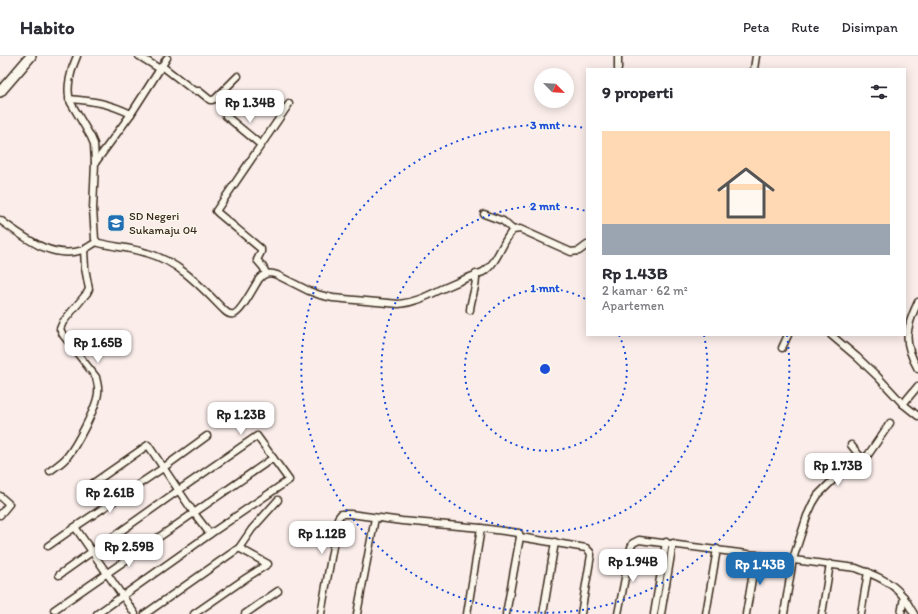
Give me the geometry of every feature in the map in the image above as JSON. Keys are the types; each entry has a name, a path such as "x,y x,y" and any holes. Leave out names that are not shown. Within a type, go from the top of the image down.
{"main road":[{"path":"0,92 31,56"}],"street":[{"path":"77,56 70,76 69,98 94,144 95,163 93,209 94,234 97,242"},
{"path":"139,56 161,68 193,90 201,92 210,100 215,98 238,76"},
{"path":"618,56 618,68"},
{"path":"754,68 756,56"},
{"path":"95,163 131,114 167,58"},
{"path":"69,98 93,101 117,107 131,114"},
{"path":"266,273 257,260 261,249 216,211 289,104"},
{"path":"226,116 261,145"},
{"path":"484,214 503,220 513,230"},
{"path":"0,220 34,244 46,249 72,252 84,249 97,242 149,253 166,260 195,280 229,314 237,312 259,279 266,273 277,275 309,291 326,296 399,304 410,303 418,300 488,269 513,230 520,229 571,252 579,251 586,246"},
{"path":"50,471 66,458 71,451 93,411 98,394 96,377 60,329 63,322 88,293 89,289 84,261 84,249"},
{"path":"470,310 476,286 476,274"},
{"path":"918,302 907,334 909,349 918,369"},
{"path":"782,348 788,336"},
{"path":"832,336 877,376 903,404 918,416"},
{"path":"903,404 918,386"},
{"path":"784,614 793,559 809,510 818,495 834,479 863,460 868,455 890,423"},
{"path":"48,546 164,468 207,436"},
{"path":"59,575 257,436 289,480 97,614"},
{"path":"92,484 148,445 210,534"},
{"path":"850,445 863,460"},
{"path":"54,610 273,458"},
{"path":"0,496 9,504 0,515"},
{"path":"144,614 239,548 252,529 278,500"},
{"path":"321,614 339,516 341,514 519,533 520,537 506,614"},
{"path":"358,614 375,518"},
{"path":"75,527 135,614"},
{"path":"467,614 481,528"},
{"path":"520,537 586,548 590,552 591,555 581,614"},
{"path":"618,614 630,552 633,543 639,540 856,568 868,572 891,585 904,597 914,614"},
{"path":"543,614 554,542"},
{"path":"654,614 669,543"},
{"path":"661,614 669,543"},
{"path":"194,614 268,564 239,548"},
{"path":"706,614 717,549"},
{"path":"746,614 756,555"},
{"path":"822,614 830,564"},
{"path":"861,614 868,572"},
{"path":"245,614 253,612 278,591"},
{"path":"901,614 904,597"}],"place":[{"name":"SD Negeri Sukamaju 04","path":"116,223"}]}
